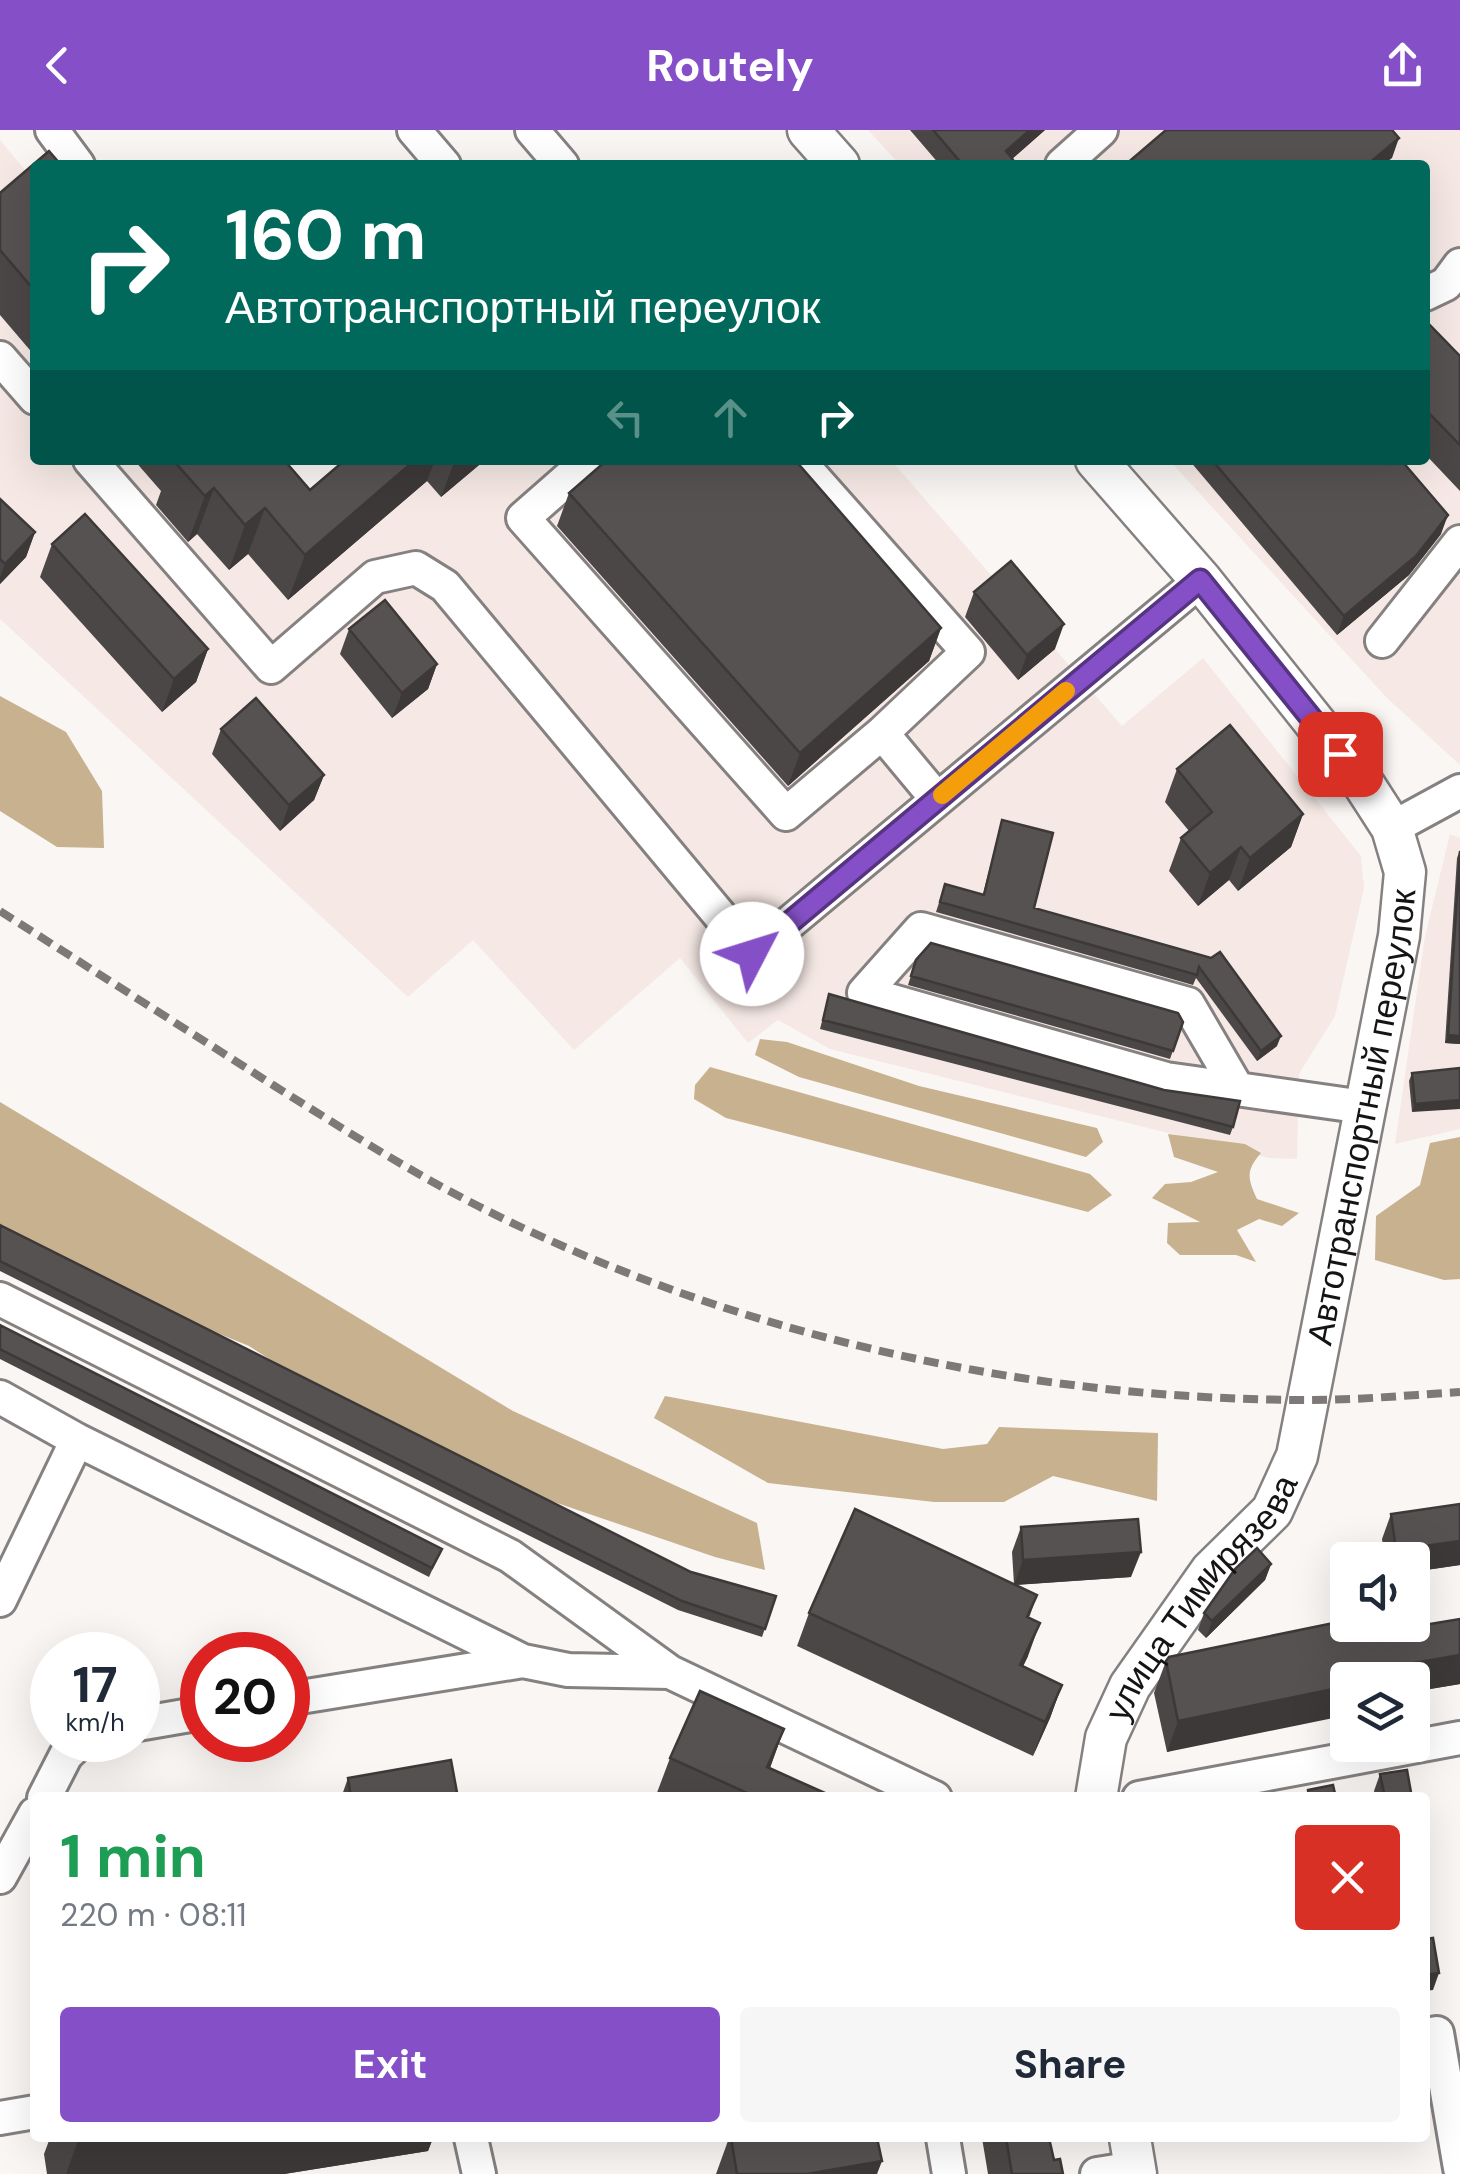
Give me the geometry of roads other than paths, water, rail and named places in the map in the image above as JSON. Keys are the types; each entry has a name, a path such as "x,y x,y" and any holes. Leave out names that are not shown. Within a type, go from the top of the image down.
{"main road":[{"path":"808,130 835,160"},
{"name":"Автотранспортный переулок","path":"1100,465 1200,580 1363,784 1392,828 1405,872 1399,936 1310,1400"},
{"name":"улица Тимирязева","path":"1097,1792 1106,1738 1130,1686 1211,1571 1272,1511 1297,1456 1310,1400"}],"street":[{"path":"52,130 74,160"},
{"path":"414,130 440,160"},
{"path":"532,130 558,160"},
{"path":"1068,160 1101,130"},
{"path":"0,358 30,392"},
{"path":"94,465 271,666 375,577 416,568 445,586 752,954 1200,580"},
{"path":"584,465 524,518 786,814 882,733 968,652 802,465"},
{"path":"1382,642 1460,542"},
{"path":"882,733 937,799"},
{"path":"1392,828 1460,790"},
{"path":"1237,1088 1188,1004 921,929 864,993 1166,1080 1364,1107"},
{"path":"0,1299 510,1556 670,1672 922,1792"},
{"path":"0,1397 77,1440 524,1661 568,1670 670,1672"},
{"path":"0,1600 77,1440"},
{"path":"310,1696 524,1661"},
{"path":"1174,1792 1459,1745"},
{"path":"47,1792 62,1762"},
{"path":"0,1876 30,1823"},
{"path":"1441,2032 1460,2168"},
{"path":"0,2118 30,2113"},
{"path":"473,2142 478,2174"},
{"path":"944,2142 949,2174"}],"railway":[{"path":"0,911 425,1178 575,1251 675,1291 778,1324 882,1351 989,1373 1096,1388 1310,1400 1460,1392"}]}
